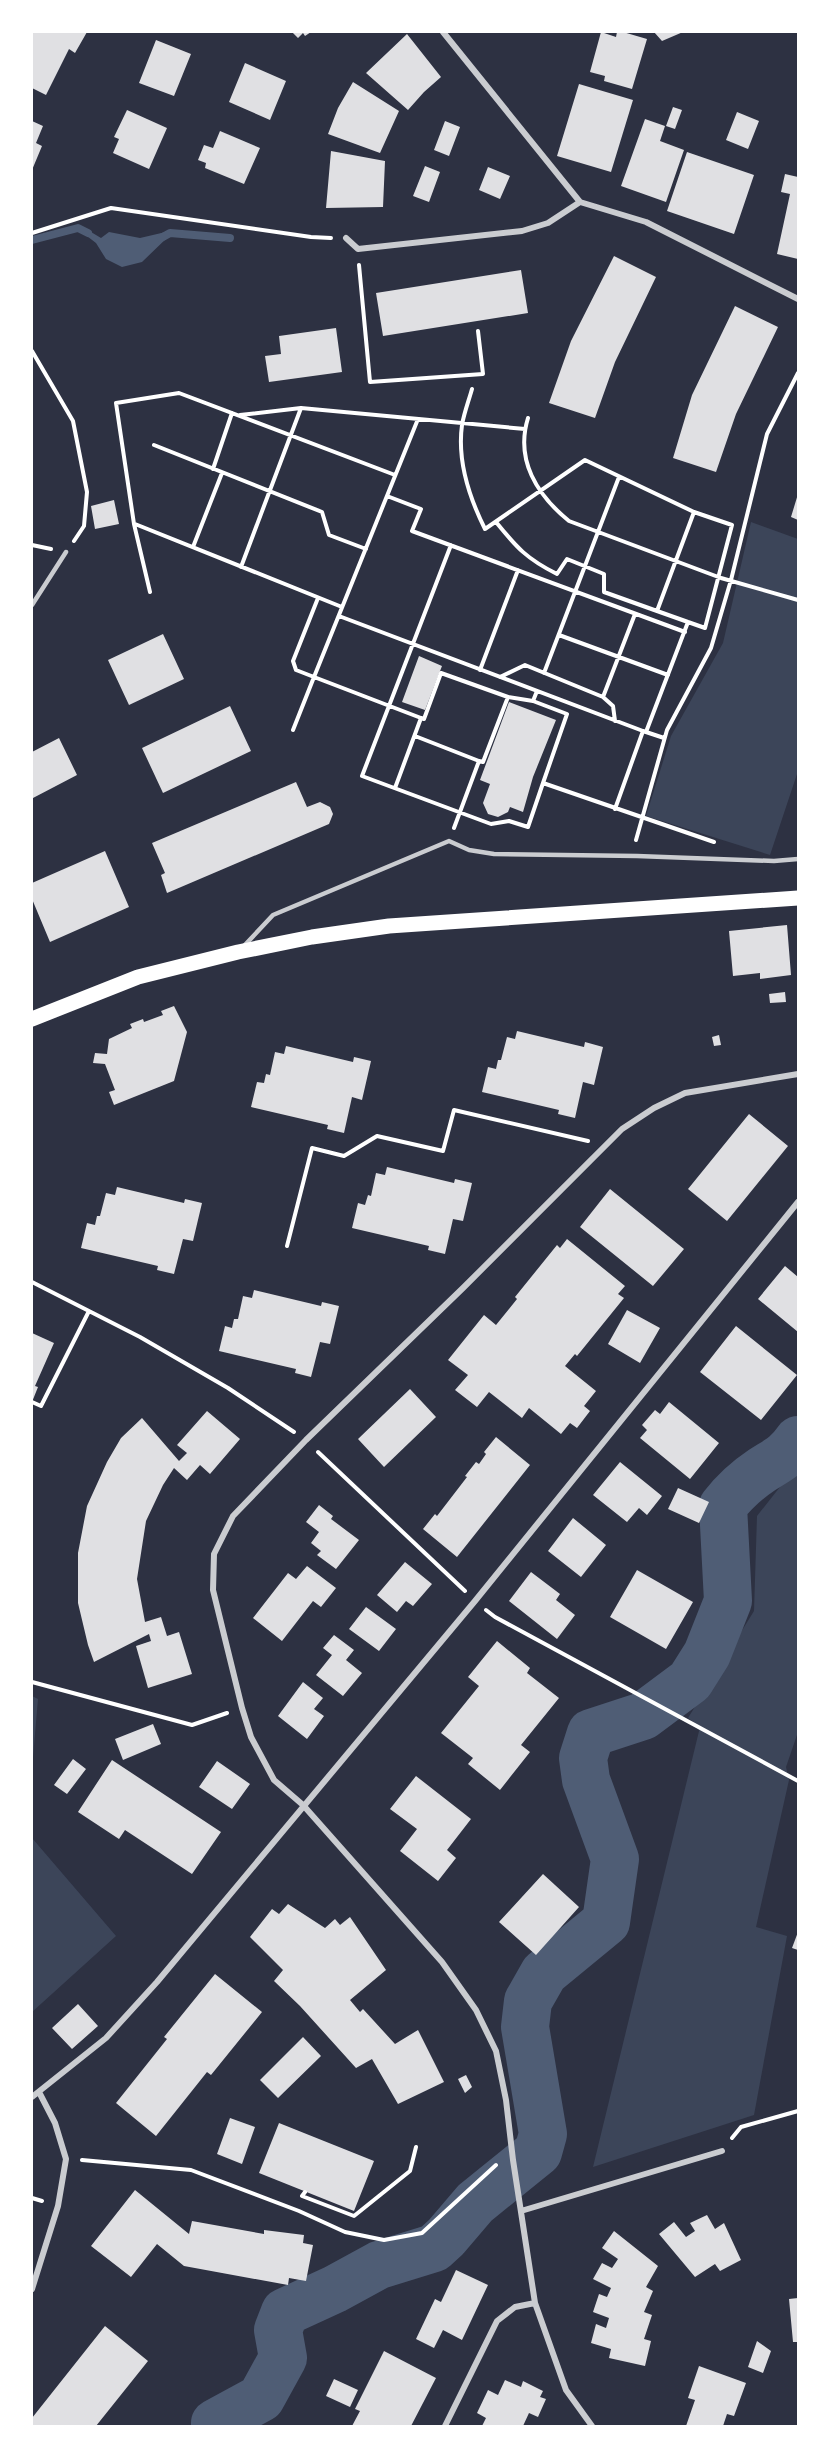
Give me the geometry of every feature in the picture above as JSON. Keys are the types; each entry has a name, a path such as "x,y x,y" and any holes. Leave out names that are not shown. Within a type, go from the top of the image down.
{"main road":[{"path":"32,1019 138,977 238,952 312,937 389,926 798,898"}],"street":[{"path":"443,32 580,202 646,222 798,299"},
{"path":"346,238 358,249 522,231 548,223 580,202"},
{"path":"592,2427 566,2390 536,2303 513,2160 506,2100 496,2050 476,2010 442,1962 303,1805 274,1780 251,1737 242,1708 213,1590 214,1554 233,1516 306,1440 622,1129 654,1108 685,1093 798,1074"},
{"path":"32,2097 106,2038 157,1982 475,1601 798,1203"},
{"path":"32,2289 58,2206 66,2159 55,2123 39,2092"},
{"path":"521,2211 722,2151"},
{"path":"445,2427 497,2321 515,2307 536,2303"}],"lane":[{"path":"32,605 66,552"},
{"path":"238,952 273,915 449,841 469,850 494,854 798,860"}],"path":[{"path":"32,232 111,208 311,237 346,238"},
{"path":"358,249 370,382 483,374 478,331"},
{"path":"32,351 73,421 87,492 84,526 66,552"},
{"path":"637,856 636,836 664,738 711,648 731,580 767,434 798,373"},
{"path":"472,388 462,423 461,443 466,480 475,509 485,529 585,460 694,512 732,525 705,628 604,592 604,574 567,559 557,574 537,564 520,551 496,522"},
{"path":"150,592 134,524 116,403 179,393 395,475"},
{"path":"238,415 302,408 525,429"},
{"path":"242,567 302,408"},
{"path":"213,469 232,413"},
{"path":"528,418 525,429 525,449 529,469 539,492 569,521 719,577 798,600"},
{"path":"293,730 418,419"},
{"path":"154,445 322,512 329,535 366,549"},
{"path":"193,547 222,472"},
{"path":"544,673 619,477"},
{"path":"387,496 421,509 412,531 685,632"},
{"path":"657,611 694,512"},
{"path":"134,524 342,607"},
{"path":"395,788 421,718 423,719 441,673 508,697 533,701 567,714 528,827 509,821 491,824 362,776 451,545"},
{"path":"480,669 518,570"},
{"path":"318,598 293,661 296,670 421,718"},
{"path":"603,697 635,614"},
{"path":"339,616 664,738"},
{"path":"615,809 688,622"},
{"path":"558,635 668,675"},
{"path":"500,677 525,665 603,697 613,706 615,721"},
{"path":"533,701 537,691"},
{"path":"415,736 483,762 508,697"},
{"path":"449,841 479,761"},
{"path":"543,783 719,843"},
{"path":"287,1246 312,1148 344,1156 377,1136 443,1151 454,1110 606,1145"},
{"path":"32,1282 140,1337 228,1388 306,1440 475,1601 495,1617 798,1781"},
{"path":"32,1402 41,1406 89,1311"},
{"path":"32,1682 192,1725 242,1708"},
{"path":"722,2151 741,2127 798,2110"},
{"path":"305,2192 302,2196 354,2216 411,2170 416,2146"},
{"path":"66,2159 191,2170 299,2211 345,2232 384,2240 422,2233 512,2151"}],"shaded area":[{"path":"81,226 101,238 109,232 140,238 170,231 171,234 142,262 122,267 106,259 96,243 79,230"},
{"path":"751,522 798,539 798,771 770,855 646,816 671,736 723,643"},
{"path":"798,1464 798,1732 786,1767 789,1780 756,1927 787,1936 754,2115 593,2167 700,1727 688,1718 754,1611 757,1516"},
{"path":"32,1696 38,1699 32,1769"},
{"path":"32,1838 116,1936 32,2012"}],"building":[{"path":"32,32 87,32 75,53 69,49 46,95 32,88"},
{"path":"292,32 311,32 305,36 303,33 298,38"},
{"path":"601,32 616,37 617,32 623,32 647,39 632,89 604,81 605,76 590,72"},
{"path":"654,32 683,32 662,41"},
{"path":"407,34 441,77 408,110 366,73"},
{"path":"156,40 191,54 174,96 139,83"},
{"path":"245,63 286,81 270,120 229,102"},
{"path":"353,82 399,111 380,153 328,134 338,108"},
{"path":"579,84 633,100 611,172 557,156"},
{"path":"673,107 682,110 675,129 666,126"},
{"path":"127,110 167,128 149,169 113,153 119,139 114,137"},
{"path":"737,112 759,121 748,149 726,140"},
{"path":"645,119 665,126 660,141 684,150 666,202 621,186"},
{"path":"32,121 43,126 36,143 42,146 32,170"},
{"path":"445,121 460,127 449,156 434,150"},
{"path":"220,131 260,148 244,184 205,168 206,163 198,160 204,145 213,148"},
{"path":"331,151 385,161 383,207 326,208"},
{"path":"687,152 754,175 734,234 667,211"},
{"path":"425,166 440,172 429,202 413,196"},
{"path":"488,167 510,176 500,199 479,190"},
{"path":"785,174 798,177 798,259 777,254 790,194 781,192"},
{"path":"614,256 656,277 615,362 595,418 549,403 571,341"},
{"path":"521,270 528,313 383,336 376,293"},
{"path":"735,306 778,327 736,414 716,472 673,458 692,395"},
{"path":"336,328 342,372 269,382 265,356 281,354 279,336"},
{"path":"798,494 798,520 791,517"},
{"path":"114,500 119,524 95,529 91,506"},
{"path":"163,634 184,679 129,705 108,660"},
{"path":"419,656 442,666 425,710 402,702"},
{"path":"509,702 556,720 533,777 523,812 510,807 508,812 498,817 488,814 483,803 490,784 480,780"},
{"path":"230,706 251,751 163,793 142,748"},
{"path":"59,738 77,775 33,798 32,752"},
{"path":"296,782 307,807 320,802 330,807 333,814 329,824 167,893 161,875 165,873 152,843"},
{"path":"105,851 129,907 50,942 32,899 32,883"},
{"path":"787,925 791,975 760,979 760,973 733,976 729,931"},
{"path":"785,992 786,1002 770,1003 769,994"},
{"path":"174,1006 187,1032 174,1081 114,1105 109,1092 115,1090 105,1064 93,1063 95,1053 107,1054 109,1039 132,1028 130,1024 163,1015 161,1011"},
{"path":"517,1031 584,1047 585,1042 603,1047 594,1085 583,1082 575,1118 558,1114 559,1110 482,1092 488,1067 496,1069 498,1060 501,1060 507,1037 515,1039"},
{"path":"719,1035 721,1045 714,1046 712,1037"},
{"path":"286,1046 353,1062 354,1057 371,1061 362,1100 352,1097 344,1133 327,1129 328,1125 251,1107 257,1082 264,1083 266,1074 270,1075 275,1052 284,1054"},
{"path":"749,1114 788,1146 727,1221 688,1189"},
{"path":"387,1167 454,1183 455,1179 472,1183 463,1221 453,1219 445,1254 428,1250 429,1246 352,1228 358,1203 365,1205 368,1195 371,1196 376,1173 385,1175"},
{"path":"117,1187 184,1203 185,1199 202,1203 193,1241 183,1239 174,1274 157,1270 158,1266 81,1248 87,1223 95,1225 97,1216 100,1216 106,1193 115,1195"},
{"path":"610,1189 684,1249 653,1286 580,1227"},
{"path":"567,1239 625,1286 618,1294 624,1298 577,1356 575,1354 565,1366 596,1391 584,1406 590,1411 577,1428 570,1423 561,1434 529,1408 522,1418 489,1392 477,1407 455,1390 468,1375 448,1360 484,1315 496,1325 517,1299 515,1297 557,1245 560,1248"},
{"path":"785,1266 798,1277 798,1332 758,1299"},
{"path":"254,1290 321,1306 322,1302 339,1306 330,1344 320,1342 311,1377 295,1373 296,1369 219,1351 225,1326 232,1328 234,1319 238,1319 243,1296 252,1298"},
{"path":"627,1310 660,1328 640,1363 608,1344"},
{"path":"736,1326 797,1375 761,1420 700,1372"},
{"path":"32,1333 54,1343 35,1386 38,1387 32,1402"},
{"path":"410,1389 436,1417 384,1467 358,1439"},
{"path":"669,1402 719,1443 690,1479 640,1438 647,1430 642,1425 655,1410 660,1414"},
{"path":"207,1411 240,1439 210,1474 200,1465 187,1480 174,1468 146,1521 137,1579 145,1622 161,1617 167,1636 179,1632 192,1674 148,1688 136,1646 151,1641 149,1634 94,1662 88,1645 78,1603 78,1553 87,1506 121,1438 142,1418 179,1461 187,1453 177,1445"},
{"path":"496,1437 530,1465 457,1557 423,1529 435,1514 437,1516 476,1462 479,1464 486,1454 484,1452"},
{"path":"620,1462 662,1496 647,1515 639,1508 627,1522 593,1495"},
{"path":"678,1488 709,1502 699,1523 668,1509"},
{"path":"319,1505 333,1516 331,1519 359,1540 336,1569 317,1555 321,1551 311,1543 319,1532 306,1522"},
{"path":"573,1518 606,1545 581,1577 548,1551"},
{"path":"405,1562 432,1584 413,1606 406,1601 397,1612 377,1595"},
{"path":"307,1566 336,1588 321,1607 313,1601 282,1641 253,1618 288,1573 296,1579"},
{"path":"637,1570 693,1602 666,1649 610,1617"},
{"path":"531,1572 560,1594 556,1600 575,1615 557,1639 509,1601"},
{"path":"366,1607 396,1629 379,1651 349,1629"},
{"path":"334,1635 354,1650 346,1660 362,1673 343,1696 316,1675 332,1655 323,1648"},
{"path":"497,1641 530,1668 527,1673 559,1698 521,1745 530,1752 500,1790 468,1764 473,1758 441,1733 479,1686 468,1677"},
{"path":"303,1682 323,1698 314,1709 324,1716 307,1739 278,1716"},
{"path":"153,1724 161,1744 123,1760 115,1739"},
{"path":"73,1759 86,1769 67,1794 54,1785"},
{"path":"112,1760 221,1832 192,1874 125,1830 119,1839 78,1812"},
{"path":"217,1761 250,1784 232,1809 199,1787"},
{"path":"416,1776 471,1819 447,1850 456,1858 438,1881 400,1851 417,1829 390,1809"},
{"path":"543,1874 579,1907 536,1955 499,1922"},
{"path":"288,1904 325,1928 335,1919 340,1925 350,1917 386,1970 350,2000 360,2012 363,2009 395,2044 418,2030 444,2082 398,2104 372,2059 356,2068 274,1981 283,1970 250,1937 272,1909 279,1914"},
{"path":"798,1932 798,1950 792,1948"},
{"path":"215,1974 262,2012 211,2075 207,2072 156,2136 116,2103 167,2039 164,2037"},
{"path":"78,2004 98,2026 72,2049 52,2028"},
{"path":"303,2037 321,2056 278,2098 260,2080"},
{"path":"466,2075 472,2087 465,2093 458,2079"},
{"path":"230,2118 255,2127 242,2164 217,2154"},
{"path":"279,2123 374,2161 354,2211 259,2173"},
{"path":"135,2190 189,2234 192,2221 264,2234 264,2230 304,2235 303,2243 313,2245 306,2281 289,2278 288,2285 184,2266 157,2244 131,2277 91,2246"},
{"path":"707,2215 715,2229 724,2223 741,2260 720,2271 715,2264 695,2277 659,2234 674,2222 686,2237 695,2231 690,2223"},
{"path":"614,2231 658,2266 646,2287 653,2291 644,2312 652,2315 644,2339 651,2341 645,2366 609,2358 611,2349 591,2343 596,2324 606,2328 609,2318 593,2312 599,2294 607,2297 611,2288 593,2279 602,2263 612,2268 618,2259 602,2248"},
{"path":"456,2270 488,2285 462,2340 443,2330 434,2348 416,2339 435,2299 441,2302"},
{"path":"798,2298 798,2342 793,2342 789,2299"},
{"path":"105,2326 148,2361 96,2426 32,2426 32,2418"},
{"path":"757,2341 771,2351 763,2373 748,2367"},
{"path":"384,2351 436,2378 411,2426 352,2426 360,2411 355,2409"},
{"path":"699,2366 746,2383 734,2416 727,2414 723,2426 686,2426 695,2400 688,2398"},
{"path":"334,2379 358,2390 350,2407 326,2396"},
{"path":"505,2380 521,2387 523,2381 543,2391 540,2397 546,2399 538,2417 529,2413 523,2426 482,2426 486,2418 477,2413 488,2390 498,2395"}],"waterway":[{"path":"32,240 78,228 88,233"},
{"path":"161,238 170,233 230,238"},
{"path":"215,2426 215,2423 261,2398 283,2358 278,2330 285,2312 379,2265 434,2248 475,2203 538,2152 543,2134 525,2027 528,2001 544,1973 606,1922 615,1859 586,1780 583,1758 591,1733 643,1716 690,1681 707,1654 728,1601 723,1506 746,1482 786,1454 798,1440"}]}
